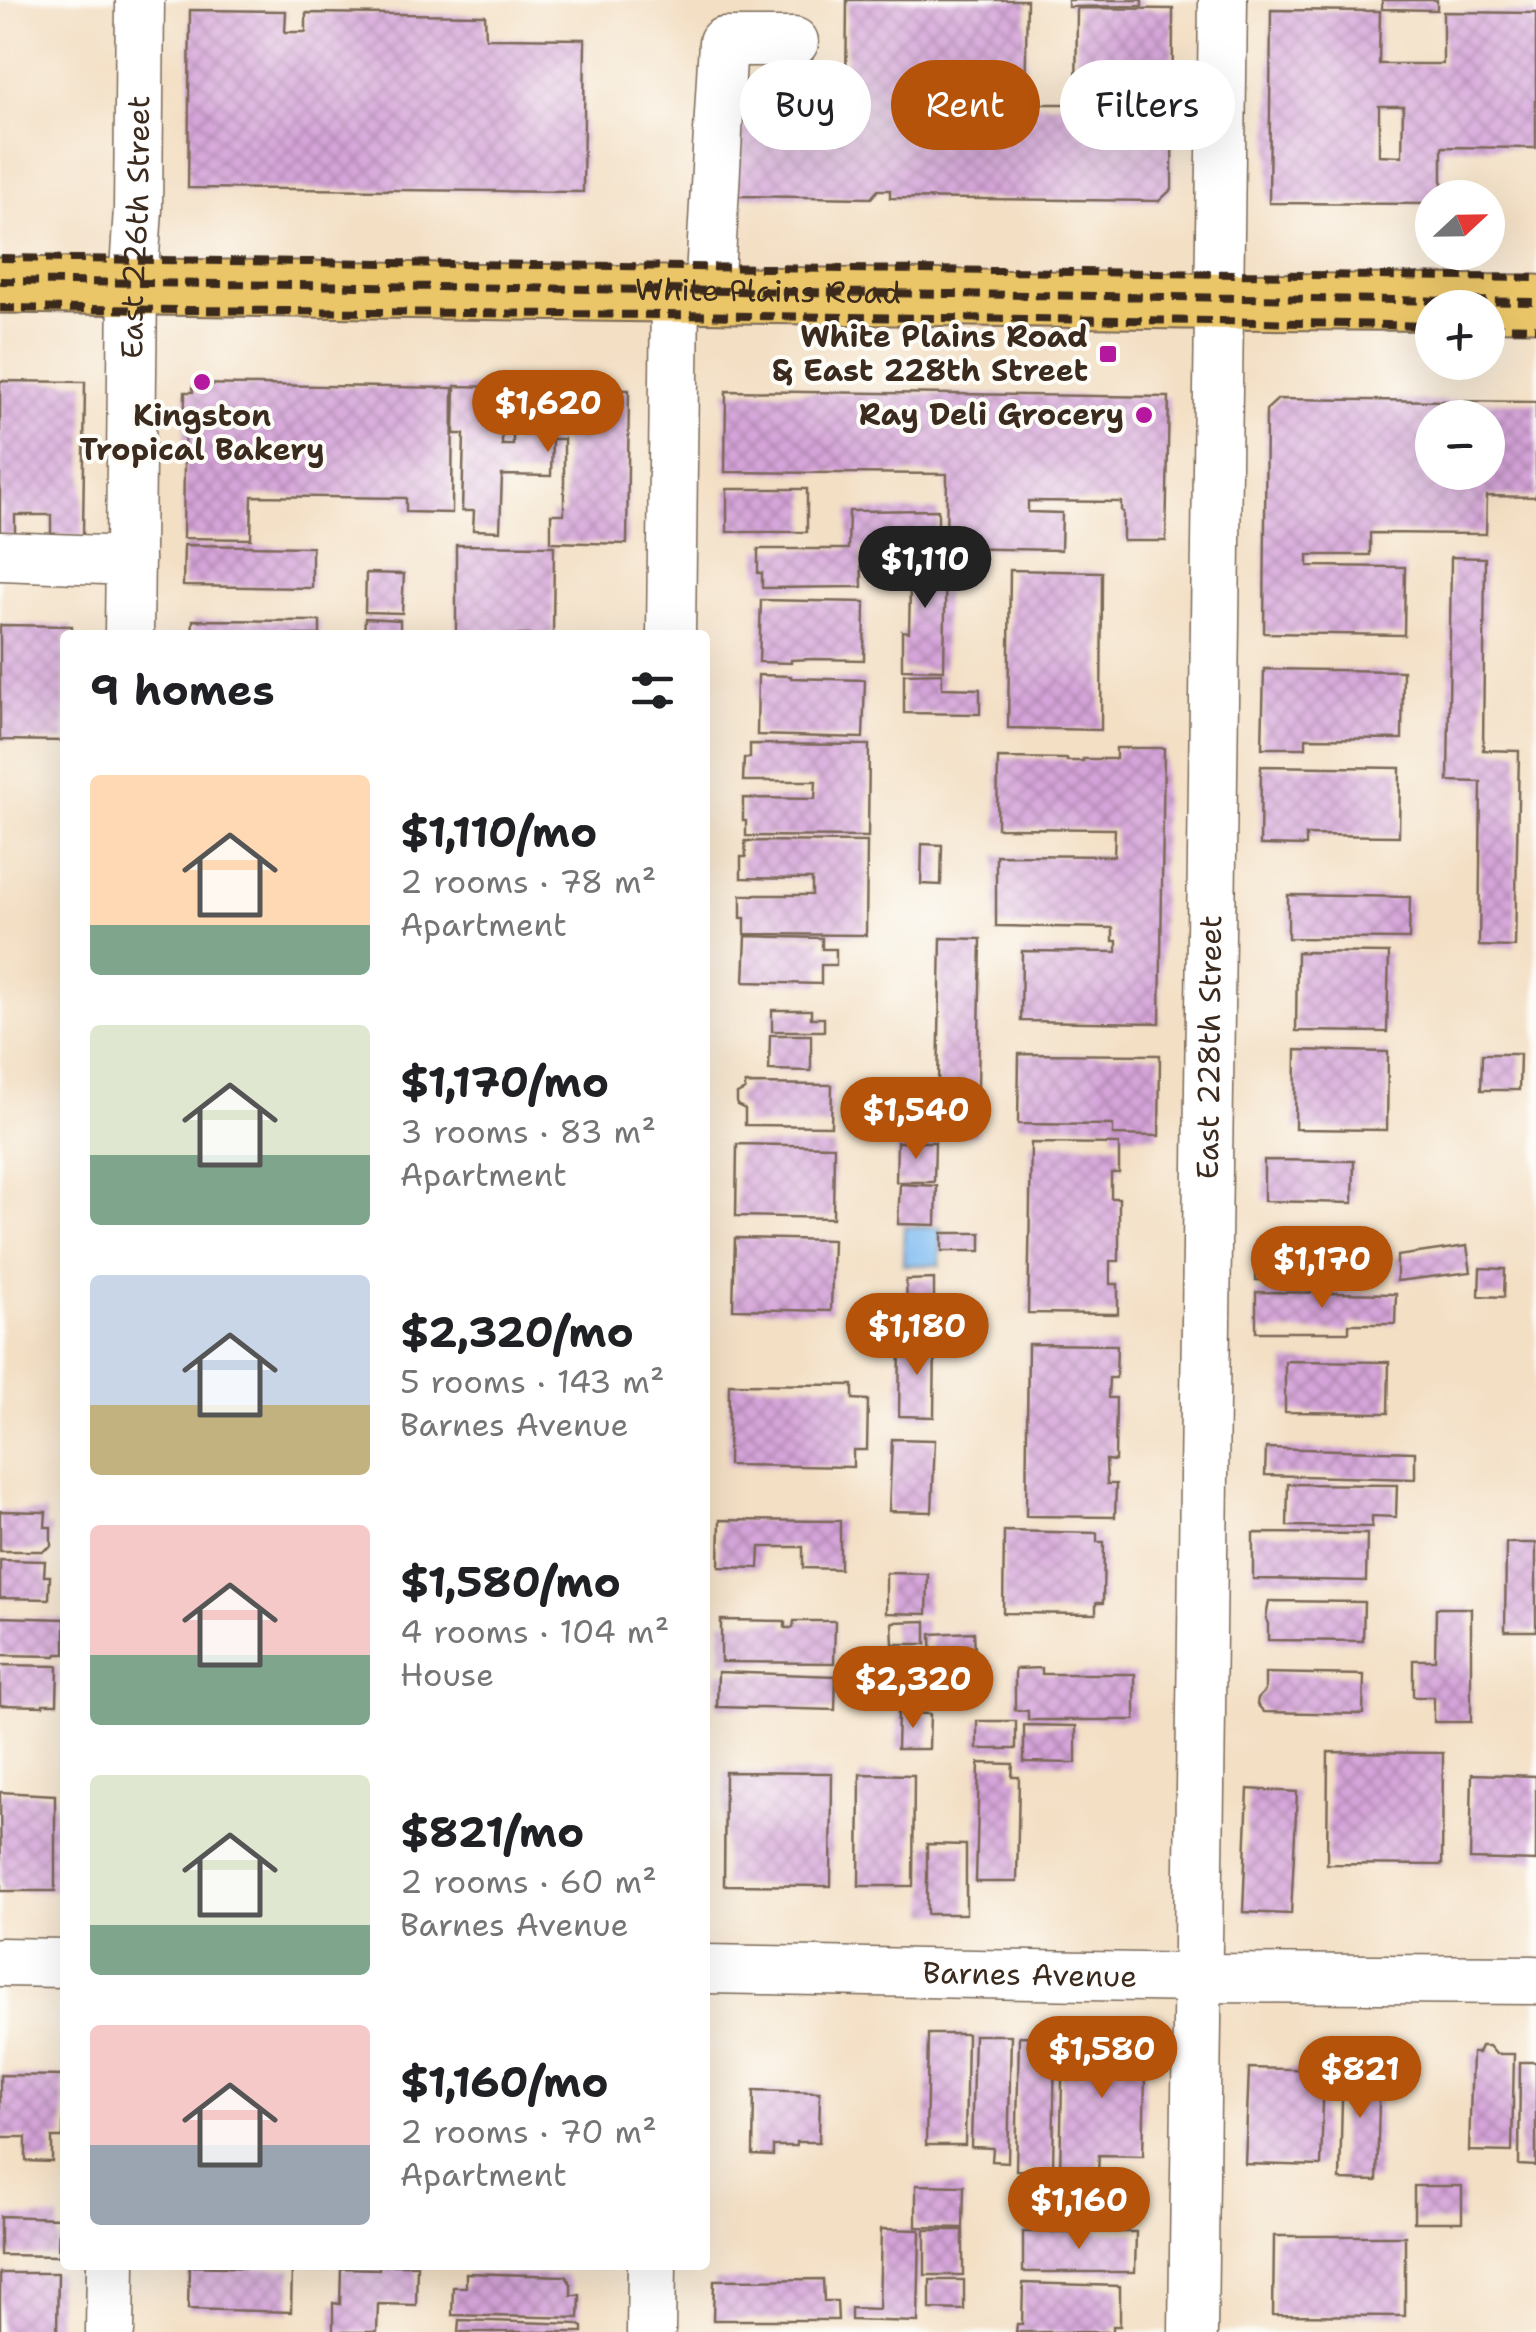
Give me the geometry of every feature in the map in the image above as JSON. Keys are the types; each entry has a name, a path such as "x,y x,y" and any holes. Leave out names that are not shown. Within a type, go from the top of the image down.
{"main road":[{"name":"White Plains Road","path":"0,285 1536,303"}],"street":[{"name":"East 226th Street","path":"129,630 132,287 138,210 140,0"},
{"name":"East 228th Street","path":"1193,2332 1222,0"},
{"path":"672,630 692,294 723,42 794,42"},
{"path":"0,556 130,561"},
{"path":"0,1962 60,1963"},
{"name":"Barnes Avenue","path":"710,1969 1536,1980"},
{"path":"110,2332 111,2270"},
{"path":"652,2270 652,2332"}],"water":[{"path":"904,1227 941,1228 940,1265 903,1265"}],"building":[{"path":"847,0 1027,0 1026,60 891,60 891,150 1040,150 1040,104 1060,104 1060,150 1172,150 1172,189 1159,201 890,198 890,190 878,190 871,198 737,196 738,92 740,150 871,150 871,60 846,60"},
{"path":"1068,0 1142,0 1142,6 1068,7"},
{"path":"1382,0 1437,0 1437,10 1382,9"},
{"path":"1077,8 1173,9 1173,60 1076,60"},
{"path":"190,10 286,11 285,32 306,32 306,13 485,15 486,38 585,39 583,192 188,188"},
{"path":"1271,10 1380,11 1379,64 1443,64 1443,12 1536,13 1536,148 1442,147 1442,180 1415,180 1415,204 1269,203","holes":["1379,106 1403,106 1402,156 1379,155"]},
{"path":"0,381 85,382 83,536 51,536 51,515 15,515 15,536 0,536"},
{"path":"193,384 453,388 452,513 406,512 406,498 252,496 251,539 183,538 185,392 193,392"},
{"path":"455,386 629,390 627,544 551,542 551,514 564,514 564,439 552,439 551,476 502,475 500,531 473,530 474,511 462,511 464,434 454,434","holes":["502,429 513,429 513,445 502,445"]},
{"path":"726,391 1169,397 1166,541 1123,541 1121,502 1028,501 1028,512 1062,513 1061,550 946,548 947,474 725,472"},
{"path":"1278,399 1415,401 1415,490 1505,490 1505,402 1536,402 1536,497 1487,496 1486,534 1370,533 1370,555 1308,555 1308,566 1405,567 1404,635 1264,633 1266,410"},
{"path":"727,489 807,489 807,532 727,532"},
{"path":"938,510 938,548 861,548 862,587 762,588 758,549 848,549 849,511"},
{"path":"184,545 312,547 312,588 183,586"},
{"path":"456,545 554,546 553,630 456,630"},
{"path":"906,550 946,551 944,670 902,669 902,631 909,632"},
{"path":"1451,557 1485,558 1483,750 1519,751 1515,947 1479,946 1481,782 1448,781"},
{"path":"1010,570 1102,572 1101,730 1008,728"},
{"path":"366,573 404,574 402,613 365,612"},
{"path":"761,600 865,602 864,660 759,662"},
{"path":"365,618 400,620 400,630 364,630"},
{"path":"193,620 320,621 320,630 192,630"},
{"path":"0,625 72,626 72,630 60,630 60,741 0,740"},
{"path":"1264,669 1403,671 1402,739 1306,738 1306,748 1262,748"},
{"path":"942,673 942,688 980,689 980,714 904,713 904,674"},
{"path":"758,675 865,680 863,738 757,735"},
{"path":"750,744 869,745 868,837 746,836 743,798 815,799 816,781 743,781 744,758 750,758"},
{"path":"1116,748 1164,748 1160,1023 1021,1021 1022,951 1117,952 1117,941 1113,941 1113,928 996,926 996,855 1114,856 1115,829 997,828 998,758 1116,759"},
{"path":"1261,766 1400,768 1399,836 1306,835 1306,846 1260,845"},
{"path":"745,841 867,842 866,935 745,934 741,895 812,895 812,879 741,878"},
{"path":"922,844 942,845 941,885 921,884"},
{"path":"1288,895 1410,897 1409,939 1288,938"},
{"path":"746,936 822,938 822,949 836,949 836,965 821,965 821,984 744,982"},
{"path":"941,938 981,939 977,1135 937,1134"},
{"path":"1297,952 1389,953 1387,1032 1296,1031"},
{"path":"772,1010 811,1010 811,1018 824,1018 824,1031 772,1031"},
{"path":"770,1035 811,1035 811,1071 769,1070"},
{"path":"1296,1050 1388,1052 1387,1130 1295,1129"},
{"path":"1019,1054 1160,1055 1159,1136 1113,1135 1113,1125 1018,1124"},
{"path":"1482,1054 1520,1054 1519,1090 1481,1090"},
{"path":"745,1084 832,1085 831,1126 745,1125 745,1109 737,1105 737,1094 745,1090"},
{"path":"897,1142 935,1142 934,1182 896,1182"},
{"path":"1031,1143 1119,1144 1119,1173 1111,1173 1111,1198 1119,1198 1119,1261 1110,1261 1110,1284 1118,1284 1118,1314 1028,1313"},
{"path":"737,1144 834,1146 833,1218 736,1216"},
{"path":"1264,1160 1354,1161 1353,1203 1264,1201"},
{"path":"900,1184 937,1186 936,1225 898,1224"},
{"path":"942,1233 981,1233 981,1251 942,1251"},
{"path":"735,1238 833,1240 831,1311 733,1309"},
{"path":"1257,1240 1372,1244 1371,1283 1256,1280"},
{"path":"1467,1246 1471,1272 1397,1281 1397,1256"},
{"path":"1480,1268 1505,1269 1504,1297 1479,1296"},
{"path":"934,1279 934,1302 907,1303 906,1280"},
{"path":"1256,1292 1396,1294 1395,1324 1349,1324 1349,1332 1256,1332"},
{"path":"900,1340 935,1340 934,1417 899,1416"},
{"path":"1028,1344 1117,1345 1116,1378 1109,1378 1108,1398 1116,1398 1115,1461 1106,1460 1107,1484 1116,1484 1115,1517 1026,1516"},
{"path":"1285,1361 1389,1362 1388,1413 1285,1412"},
{"path":"729,1384 853,1385 853,1399 868,1400 867,1450 853,1450 853,1467 728,1465"},
{"path":"892,1439 935,1440 932,1512 889,1511"},
{"path":"1266,1448 1415,1452 1415,1479 1265,1475"},
{"path":"1288,1484 1397,1485 1396,1517 1372,1516 1372,1527 1287,1526"},
{"path":"0,1511 46,1512 45,1527 51,1527 51,1546 43,1551 0,1551"},
{"path":"720,1520 840,1521 840,1569 803,1568 803,1547 760,1547 759,1568 719,1567"},
{"path":"1004,1531 1097,1533 1097,1542 1104,1542 1103,1603 1096,1603 1096,1614 1003,1613"},
{"path":"1253,1533 1367,1534 1366,1581 1253,1579"},
{"path":"1506,1543 1536,1543 1536,1631 1505,1631"},
{"path":"0,1560 45,1561 44,1576 50,1576 49,1599 0,1598"},
{"path":"886,1573 928,1574 927,1614 886,1613"},
{"path":"1269,1601 1364,1602 1363,1641 1268,1640"},
{"path":"1436,1608 1471,1608 1471,1722 1434,1722 1434,1697 1413,1697 1413,1660 1435,1660"},
{"path":"0,1617 60,1619 60,1654 0,1655"},
{"path":"721,1620 785,1621 785,1628 793,1628 794,1621 835,1621 834,1663 721,1662"},
{"path":"926,1621 926,1644 893,1644 892,1622"},
{"path":"974,1632 976,1668 932,1670 931,1634"},
{"path":"0,1665 58,1666 57,1704 0,1705"},
{"path":"1042,1668 1042,1674 1135,1674 1135,1720 1028,1720 1028,1711 1015,1710 1015,1669"},
{"path":"718,1672 836,1676 835,1710 717,1707"},
{"path":"1265,1673 1364,1675 1363,1714 1264,1712 1257,1704 1265,1691"},
{"path":"898,1713 930,1714 929,1749 897,1749"},
{"path":"977,1721 1016,1721 1016,1749 977,1749"},
{"path":"1024,1725 1076,1726 1076,1763 1024,1762"},
{"path":"1328,1752 1443,1753 1442,1865 1327,1864"},
{"path":"979,1763 1013,1764 1012,1777 1019,1777 1017,1882 976,1882"},
{"path":"725,1772 832,1773 831,1886 724,1885"},
{"path":"860,1774 914,1775 913,1886 859,1886"},
{"path":"1472,1774 1536,1776 1536,1861 1470,1859"},
{"path":"1248,1789 1297,1792 1291,1914 1243,1912"},
{"path":"0,1792 55,1795 55,1891 1,1891"},
{"path":"927,1844 966,1845 966,1914 927,1914"},
{"path":"928,2034 967,2034 965,2145 926,2145"},
{"path":"974,2035 1011,2035 1008,2162 992,2161 993,2148 971,2147"},
{"path":"1019,2036 1055,2037 1053,2171 1016,2170"},
{"path":"1063,2037 1146,2039 1143,2156 1099,2155 1098,2173 1060,2172"},
{"path":"1481,2046 1489,2046 1496,2054 1514,2054 1512,2152 1469,2151 1472,2053 1478,2053"},
{"path":"1343,2061 1380,2061 1377,2181 1340,2180"},
{"path":"1520,2062 1536,2062 1536,2166 1519,2165"},
{"path":"1249,2068 1324,2070 1321,2166 1245,2164"},
{"path":"0,2075 60,2076 60,2138 52,2138 52,2162 26,2161 26,2137 0,2137"},
{"path":"754,2090 820,2092 819,2142 773,2146 773,2156 753,2155"},
{"path":"916,2185 964,2186 963,2228 916,2227"},
{"path":"1414,2186 1462,2186 1462,2222 1414,2222"},
{"path":"0,2216 59,2218 58,2256 0,2255"},
{"path":"881,2229 920,2230 918,2322 851,2320 851,2308 879,2309"},
{"path":"925,2230 963,2230 963,2275 925,2275"},
{"path":"1023,2232 1136,2232 1135,2272 1023,2272"},
{"path":"1274,2236 1405,2236 1405,2316 1273,2315"},
{"path":"189,2270 292,2270 291,2312 188,2309"},
{"path":"341,2270 417,2270 416,2305 378,2304 377,2332 333,2332 333,2303 340,2304"},
{"path":"0,2273 58,2273 57,2332 0,2332"},
{"path":"466,2273 566,2276 571,2295 580,2295 579,2318 452,2315 453,2287 466,2287"},
{"path":"823,2279 824,2301 837,2301 838,2320 713,2320 714,2280"},
{"path":"930,2280 964,2280 964,2310 930,2309"},
{"path":"1023,2283 1120,2286 1120,2326 1113,2326 1113,2332 1016,2332 1017,2324 1022,2324"},
{"path":"459,2320 577,2324 583,2332 458,2332"}],"railway":[{"path":"0,258 1536,278"},
{"path":"0,281 1536,302"},
{"path":"0,308 1415,326"},
{"path":"1505,327 1536,328"}],"place":[{"name":"White Plains Road & East 228th Street","path":"1108,354"},
{"name":"Kingston Tropical Bakery","path":"202,382"},
{"name":"Ray Deli Grocery","path":"1144,415"}]}
